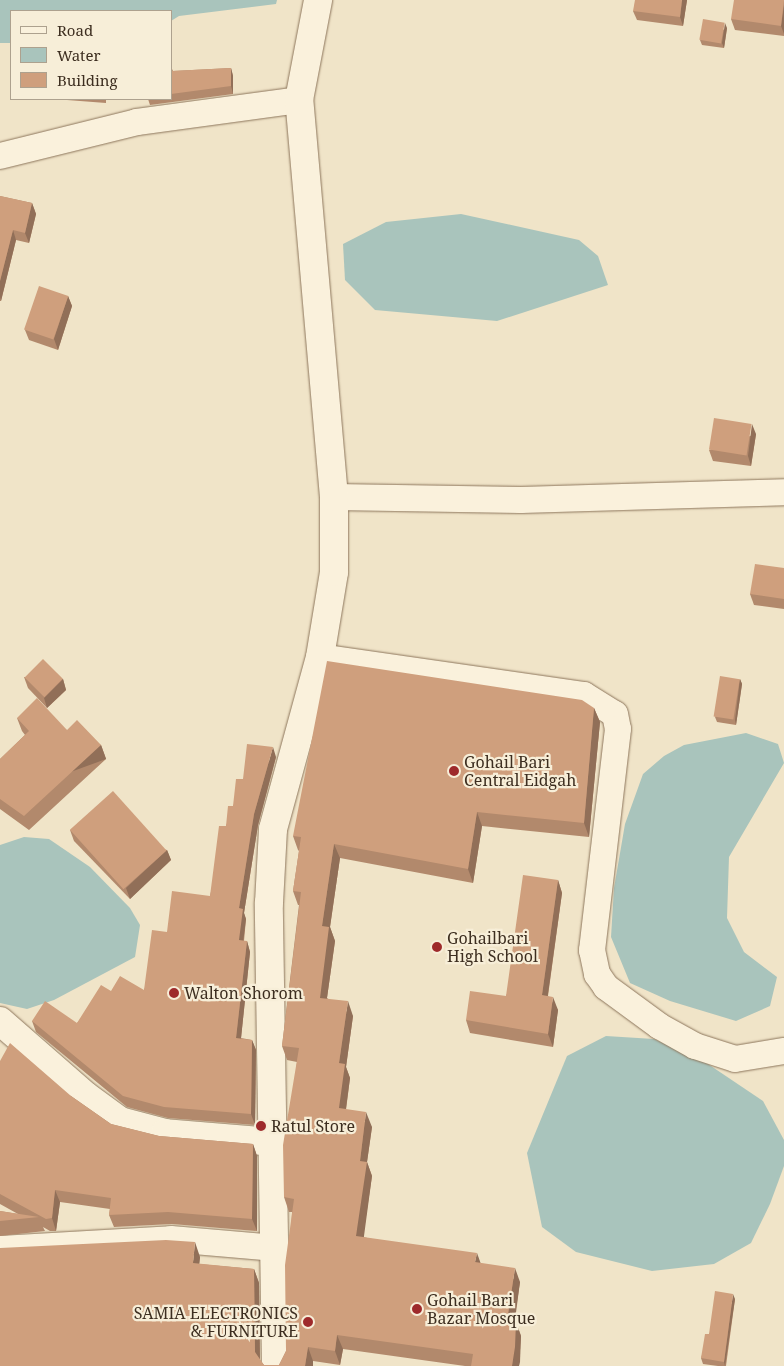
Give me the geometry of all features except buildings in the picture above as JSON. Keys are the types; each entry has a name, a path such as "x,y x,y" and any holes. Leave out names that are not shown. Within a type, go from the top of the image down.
{"street":[{"path":"276,1366 276,1248 269,903 272,829 320,657 334,572 334,497 300,100 318,0"},
{"path":"0,156 137,122 300,100"},
{"path":"334,497 521,500 784,492"},
{"path":"320,657 584,695 615,714 618,729 592,950 598,974 606,987 659,1026 695,1046 735,1059 784,1052"},
{"path":"0,1021 86,1096 120,1121 165,1133 274,1142"},
{"path":"0,1249 171,1239 276,1248"}],"water":[{"path":"0,0 277,0 276,4 179,16 172,20 172,10 10,10 10,43 0,43"},
{"path":"461,214 579,240 598,256 608,285 497,321 375,310 345,280 343,244 386,222"},
{"path":"746,733 778,744 784,763 729,857 727,918 744,952 777,977 770,1006 736,1021 670,1001 630,983 611,937 614,888 625,824 643,774 664,756 684,745"},
{"path":"24,837 49,839 90,867 130,908 140,925 135,957 54,1000 27,1009 0,1003 0,845"},
{"path":"606,1036 654,1039 705,1062 763,1101 784,1140 784,1166 770,1204 751,1243 714,1264 652,1271 576,1252 542,1227 527,1153 567,1056"}],"place":[{"name":"Gohail Bari Central Eidgah","path":"454,771"},
{"name":"Gohailbari High School","path":"437,947"},
{"name":"Walton Shorom","path":"174,993"},
{"name":"Ratul Store","path":"261,1126"},
{"name":"Gohail Bari Bazar Mosque","path":"417,1309"},
{"name":"SAMIA ELECTRONICS & FURNITURE","path":"308,1322"}]}
